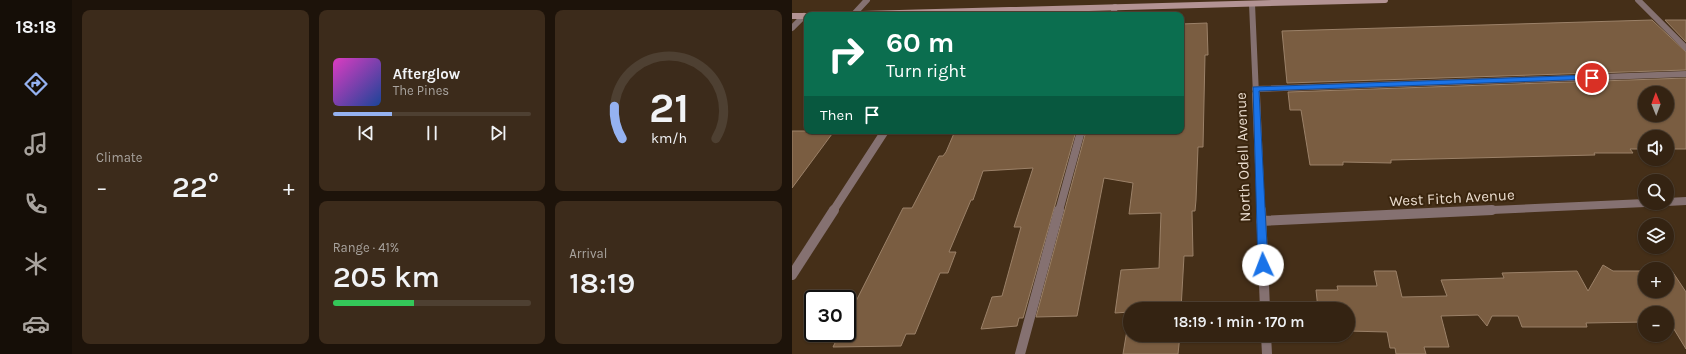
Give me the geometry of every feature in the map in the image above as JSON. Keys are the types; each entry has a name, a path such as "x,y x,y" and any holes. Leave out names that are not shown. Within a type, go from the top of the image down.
{"main road":[{"path":"987,12 1385,0"},
{"path":"792,16 804,16"}],"street":[{"path":"856,12 867,0"},
{"path":"1129,7 1131,0"},
{"path":"1638,0 1686,48"},
{"name":"North Odell Avenue","path":"1252,4 1265,302"},
{"path":"1114,12 1115,7"},
{"path":"792,28 804,18"},
{"path":"1256,89 1686,74"},
{"path":"792,275 883,134"},
{"path":"1020,354 1080,134"},
{"path":"1674,202 1686,201"},
{"name":"West Fitch Avenue","path":"1261,221 1638,202"},
{"path":"1266,342 1267,354"}],"building":[{"path":"1652,20 1686,52 1686,70 1287,83 1282,31"},
{"path":"1665,20 1686,20 1686,42"},
{"path":"1207,23 1208,55 1205,55 1203,147 1198,147 1195,211 1192,211 1193,256 1184,256 1181,302 1123,302 1123,312 1115,313 1121,270 1159,268 1161,213 1129,214 1133,183 1104,178 1077,316 1036,317 1085,134 1184,134 1184,24"},
{"path":"1686,78 1686,149 1674,149 1674,130 1638,130 1638,149 1630,149 1633,153 1391,160 1391,163 1343,162 1343,165 1310,165 1301,110 1290,110 1288,92"},
{"path":"792,131 804,131 804,134 832,134 792,188"},
{"path":"954,134 1075,134 1023,318 1019,318 1017,326 981,329 992,297 1002,296 1021,227 1014,227 1033,168 983,171 973,200 971,200 949,252 956,252 948,273 940,273 915,334 906,334 901,346 833,347 836,342 856,342 856,301 903,208 912,208 939,156 943,156"},
{"path":"1603,265 1613,271 1638,271 1638,298 1674,298 1674,274 1686,292 1686,349 1674,329 1674,306 1638,306 1638,322 1586,323 1587,327 1522,327 1518,316 1492,316 1487,326 1478,315 1441,316 1449,347 1424,347 1426,354 1396,354 1395,348 1390,348 1387,332 1355,331 1355,302 1317,302 1316,290 1338,290 1337,286 1377,286 1374,271 1396,271 1402,297 1447,296 1441,280 1504,278 1502,273 1577,271 1588,291"},
{"path":"1125,342 1179,342 1178,354 1123,354"}],"route":[{"path":"1263,265 1256,89 1592,78"}]}
